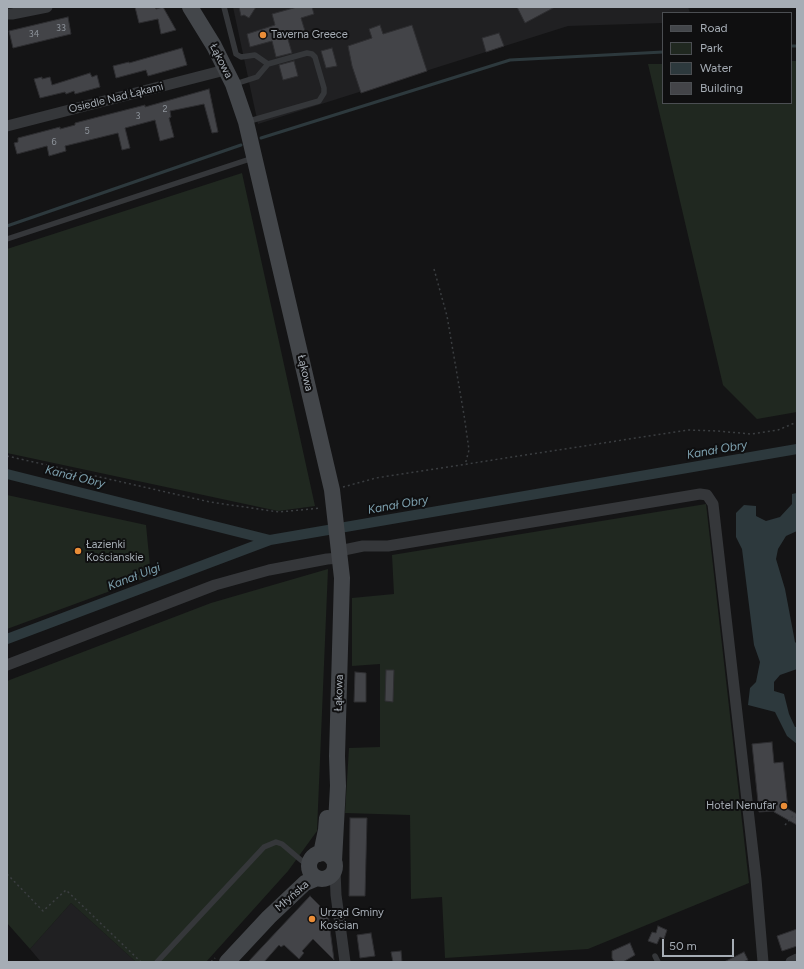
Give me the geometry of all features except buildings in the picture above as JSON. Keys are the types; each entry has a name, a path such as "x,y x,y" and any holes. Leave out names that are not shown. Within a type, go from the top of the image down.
{"street":[{"path":"7,14 48,7"},
{"name":"Łąkowa","path":"190,7 214,46 232,84 246,122 332,490 340,552 342,591 337,756 338,786 334,865 336,895 345,962"},
{"name":"Osiedle Nad Łąkami","path":"7,126 225,70"},
{"path":"7,665 215,585 269,570 327,559 340,552 363,546 388,546 700,494 707,495 713,504 756,879 763,962"},
{"name":"Łąkowa","path":"314,859 322,849 326,830 328,787 337,756"},
{"path":"319,879 330,877 334,865 328,855 314,859 311,872 336,895"},
{"name":"Młyńska","path":"269,917 287,887 314,859"},
{"name":"Młyńska","path":"227,962 269,917 305,883 319,879"},
{"path":"791,962 797,959"}],"lane":[{"name":"Łąkowa","path":"224,7 236,54 240,57 255,55 268,64"},
{"path":"232,84 257,76 268,64 307,52 315,57 324,88 324,93 319,101 246,122"},
{"path":"7,239 255,157"},
{"path":"157,962 264,847 276,842 282,844 302,861 314,859"},
{"path":"655,956 658,962"}],"path":[{"path":"434,269 447,316 464,414 469,450 465,465"},
{"path":"332,490 376,478 688,430 751,434 778,430 797,422"},
{"path":"7,456 210,502 279,512 334,507"},
{"path":"785,825 793,816 797,818"},
{"path":"7,874 44,911 66,890 141,962"}],"shaded area":[{"path":"233,7 688,7 690,12 662,12 662,23 568,26 258,124"},
{"path":"71,903 136,962 41,962 30,949"}],"green space":[{"path":"792,61 797,61 797,412 757,419 723,385 648,64 662,64 662,104 792,104"},
{"path":"242,173 315,506 278,511 7,453 7,249"},
{"name":"Łazienki Kościanskie","path":"7,495 146,525 151,576 7,629"},
{"path":"706,504 749,883 588,949 445,958 442,897 411,899 410,815 345,813 349,748 380,747 380,664 352,666 352,598 394,594 392,555"},
{"path":"328,569 317,831 288,871 206,962 136,962 71,903 30,949 7,923 7,681 211,603"}],"water":[{"path":"797,493 797,531 786,536 778,549 776,559 785,589 795,642 797,644 797,669 780,675 774,682 774,691 784,694 789,714 795,727 797,727 797,744 787,736 775,712 748,705 750,688 756,682 760,662 754,645 742,549 736,537 736,513 744,505 756,506 756,516 766,521 780,517 792,504 792,494"}],"waterway":[{"path":"792,46 797,46"},
{"path":"261,138 510,60 662,52"},
{"path":"7,226 241,145"},
{"name":"Kanał Obry","path":"7,474 270,540 797,449"},
{"name":"Kanał Ulgi","path":"7,639 270,540"}],"place":[{"name":"Taverna Greece","path":"263,35"},
{"name":"Łazienki Kościanskie","path":"78,551"},
{"name":"Hotel Nenufar","path":"784,806"},
{"name":"Urząd Gminy Kościan","path":"312,919"}]}
